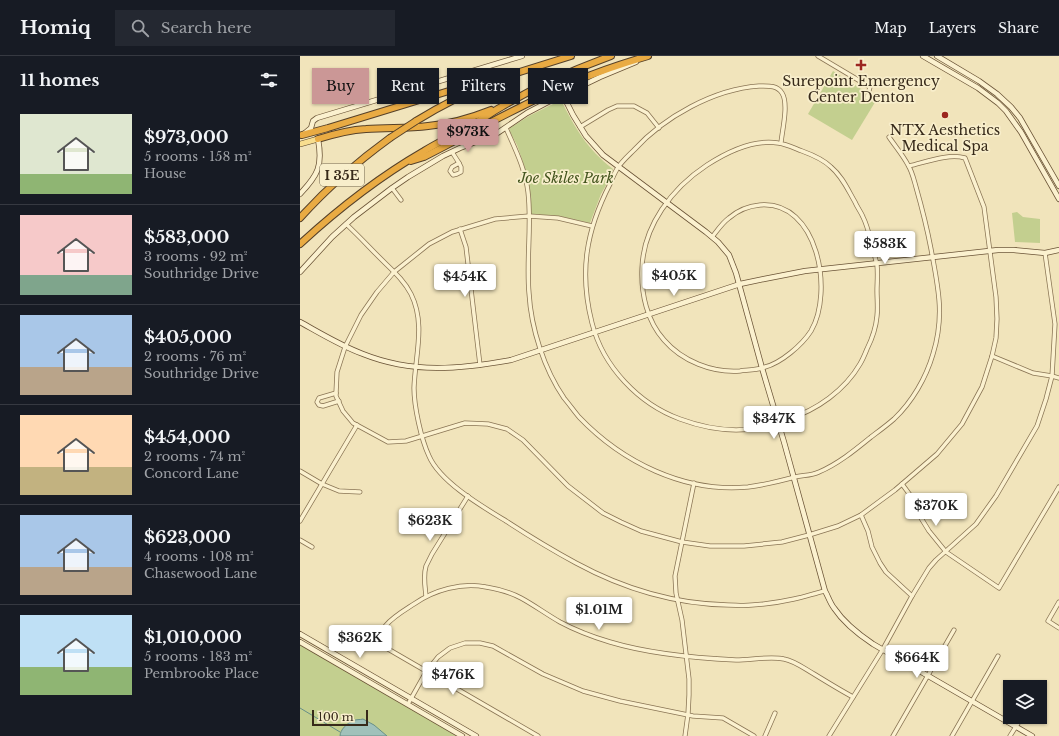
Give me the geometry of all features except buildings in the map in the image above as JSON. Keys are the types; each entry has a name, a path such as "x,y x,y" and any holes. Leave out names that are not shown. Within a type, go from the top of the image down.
{"highway":[{"name":"I 35E","path":"520,72 571,56"},
{"name":"I 35E","path":"300,244 338,210 381,178 424,150 480,120 504,105 540,87 611,56"},
{"path":"400,165 424,157 535,100 576,81 608,68 649,56"},
{"path":"301,135 447,91"},
{"name":"I 35E","path":"300,218 325,191 366,155 416,121 447,103"},
{"path":"318,139 342,132 365,129 413,128 455,122 477,116 504,105"}],"main road":[{"path":"300,144 318,139"}],"street":[{"path":"301,135 310,130 313,121 317,118 522,56"},
{"path":"588,83 649,56"},
{"path":"818,56 870,87 868,98"},
{"path":"924,56 965,80 998,103 1010,116 1021,132 1059,199"},
{"path":"937,56 980,81 1011,107 1020,118 1059,186"},
{"path":"712,237 727,219 736,213 753,206 766,205 776,207 793,214 806,229 813,245 820,270 820,301 817,316 811,331 801,343 789,354 767,367 746,371 711,369 692,361 674,350 654,328 644,299 642,285 644,253 652,228 666,203 690,178 721,156 734,149 769,142 781,143 814,155 830,165 840,176 864,219 877,263 877,316 872,339 860,364 847,382 827,400 800,416 742,430 728,430 686,422 674,417 647,401 624,382 608,360 594,332 587,304 585,284 587,248 592,226 599,207 618,167 640,143 677,115 692,106 734,90 766,86 778,88 784,95 786,104 781,143"},
{"path":"988,95 996,93"},
{"path":"300,272 346,224 392,188 428,165 460,148 493,135 527,113 545,104"},
{"path":"568,104 580,127 599,151 618,167 712,237 729,254 740,284 762,368 825,591 834,608 856,632 1032,736"},
{"path":"580,127 617,106 634,106 647,113 659,128"},
{"path":"506,128 522,165 528,191 529,294 534,328 542,356 551,376 578,416 599,436 634,460 674,478 718,487 750,487 817,473 844,458 896,417 918,388 932,358 939,327 940,297 924,213 909,166 889,137"},
{"path":"300,194 310,182 319,167 320,152 318,139"},
{"path":"452,152 459,163"},
{"path":"592,226 558,218 529,216 495,219 452,232 429,244 394,272 361,314 345,347 337,372 336,393 343,411 356,425 388,442 406,441 465,424 488,424 507,430 523,440 568,486 603,513 641,531 682,542 710,546 744,546 782,542 838,526 880,501 902,484 937,454 962,424 982,387 996,338 997,319 996,297 984,207 965,158 958,156 937,159 909,166"},
{"path":"1039,164 1045,161"},
{"path":"392,188 402,200"},
{"path":"346,224 400,278 411,294 418,319 419,332 414,388 422,436 429,457 436,469 468,496 484,508 546,546 592,571 627,586 655,595 678,600 712,604 752,605 795,599 825,591"},
{"path":"460,229 466,247 480,365"},
{"path":"300,322 345,347 363,355 384,361 437,369 480,365 511,360 740,284 764,278 805,271 990,251 1014,250 1045,253 1059,250"},
{"path":"829,736 883,649 929,568 976,524 996,496 1037,426 1052,376 1055,324 1045,253"},
{"path":"992,356 1033,372 1059,378"},
{"path":"336,393 319,398 317,402 319,405 323,406 339,401"},
{"path":"300,521 356,425"},
{"path":"300,471 322,484 339,491 360,492"},
{"path":"685,736 688,714 689,679 682,620 675,584 694,483"},
{"path":"902,484 913,499 929,531 946,552 999,588 1059,487"},
{"path":"426,596 424,575 428,561 468,496"},
{"path":"860,514 868,531 872,547 880,563 890,576 912,596"},
{"path":"300,540 312,547"},
{"path":"538,736 388,649 381,639 381,634 384,627 387,623 426,596 461,586 485,586 500,589 520,598 561,622 596,638 634,649 710,659 785,659 853,697"},
{"path":"1059,602 1048,621 1059,628"},
{"path":"893,736 954,630"},
{"path":"300,634 476,736"},
{"path":"300,642 462,736"},
{"path":"408,704 426,672 438,657 450,648 465,643 480,643 493,646 543,674 583,691 620,701 693,716 723,718 754,736"},
{"path":"952,736 998,656"},
{"path":"765,736 775,713"},
{"path":"1010,736 1016,726"}],"green space":[{"path":"833,71 877,99 852,140 808,114"},
{"name":"Joe Skiles Park","path":"553,104 563,104 582,138 596,154 613,169 613,173 601,194 590,223 559,216 531,214 530,190 524,165 517,145 510,132 510,128 529,116"},
{"path":"1017,212 1023,217 1040,219 1040,243 1015,242 1012,213"},
{"path":"300,642 463,736 300,736"}],"water":[{"path":"363,719 374,725 387,736 340,736 344,727 348,723"}],"waterway":[{"path":"300,708 340,732"}],"place":[{"name":"Surepoint Emergency Center Denton","path":"861,65"},
{"name":"NTX Aesthetics Medical Spa","path":"945,115"}]}
